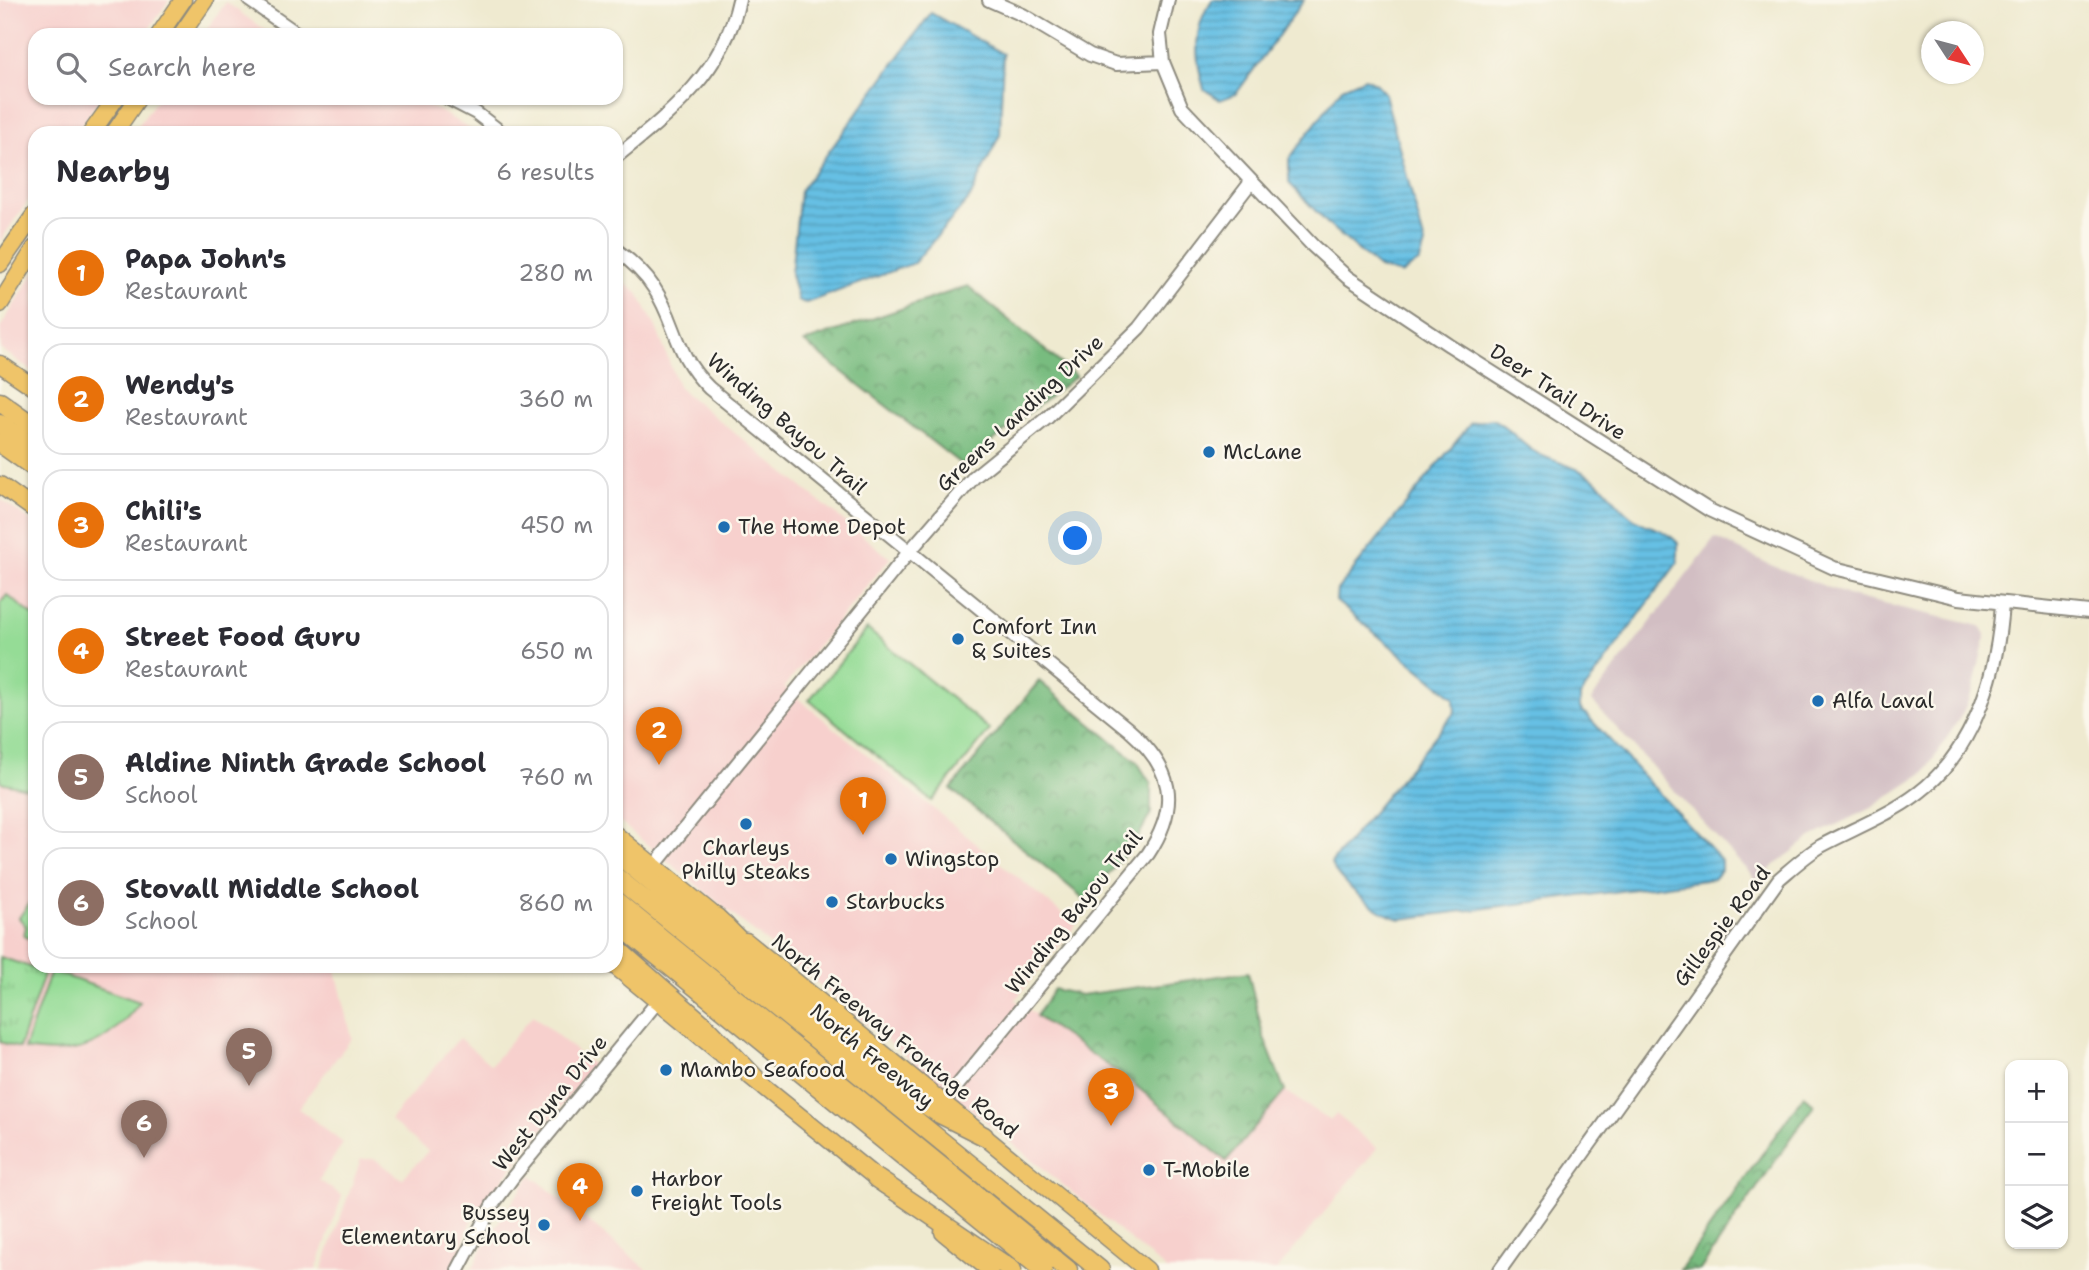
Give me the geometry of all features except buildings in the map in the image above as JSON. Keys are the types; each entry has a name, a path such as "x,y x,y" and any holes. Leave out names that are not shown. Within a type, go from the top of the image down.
{"highway":[{"path":"0,402 28,422"},
{"path":"0,424 28,444"},
{"path":"0,443 28,463"},
{"path":"623,859 916,1099 984,1136"},
{"name":"North Freeway","path":"623,883 1100,1270"},
{"name":"North Freeway","path":"623,907 1068,1270"},
{"path":"716,917 837,1036"},
{"path":"623,928 1043,1270"},
{"path":"623,954 706,1027 759,1083"},
{"path":"876,1178 1012,1270"}],"main road":[{"path":"164,28 183,0"},
{"path":"186,28 205,0"},
{"path":"96,126 111,105"},
{"path":"119,126 133,105"},
{"path":"0,264 28,224"},
{"path":"0,304 28,259"},
{"path":"0,364 28,384"},
{"path":"0,378 28,385"},
{"path":"0,485 28,505"},
{"name":"North Freeway Frontage Road","path":"623,841 1147,1270"},
{"path":"623,973 987,1269"}],"street":[{"path":"249,0 289,28"},
{"path":"623,151 667,116 707,73 723,47 739,0"},
{"path":"989,0 1023,15 1090,55 1116,64 1163,62"},
{"path":"1009,0 1023,15"},
{"name":"Deer Trail Drive","path":"1168,0 1160,34 1163,62 1182,108 1251,182 1347,277 1709,510 1742,528 1849,573 1959,598 2089,612"},
{"path":"461,105 493,126"},
{"name":"Greens Landing Drive","path":"654,866 909,552 974,477 1048,417 1139,328 1251,182"},
{"name":"Winding Bayou Trail","path":"623,255 636,265 655,290 678,346 698,377 1147,746 1158,761 1169,798 1162,832 1148,854 943,1103"},
{"name":"Gillespie Road","path":"1500,1270 1779,879 1820,847 1861,828 1927,786 1952,758 1983,699 1998,648 2002,603"},
{"name":"West Dyna Drive","path":"458,1270 493,1204 513,1177 658,1001"}],"shaded area":[{"path":"0,0 169,0 150,28 28,28 28,105 95,105 81,126 28,126 28,201 0,241"},
{"path":"226,2 261,28 208,28"},
{"path":"153,105 425,105 465,126 138,126"},
{"path":"28,282 28,368 1,349 0,328"},
{"path":"623,282 638,293 656,327 679,388 890,558 784,687 1076,925 1015,1000 1129,1080 1225,1161 1285,1091 1330,1121 1336,1114 1377,1148 1277,1270 1167,1270 623,825"},
{"path":"0,499 28,519 28,973 337,973 352,1038 298,1108 343,1143 319,1180 342,1196 316,1270 0,1270"},
{"path":"1715,538 1773,566 1853,597 1980,626 1986,634 1973,690 1961,716 1924,773 1871,808 1811,837 1756,880 1591,700"},
{"path":"533,1015 594,1066 472,1218 453,1270 322,1270 361,1159 375,1159 402,1179 428,1151 390,1120 459,1038 491,1065"},
{"name":"Bussey Elementary School","path":"531,1175 648,1270 472,1270 486,1241"}],"green space":[{"path":"968,286 1076,376 962,465 804,342"},
{"path":"7,595 28,612 28,788 0,782 0,604"},
{"path":"867,629 990,730 932,801 809,700"},
{"path":"1039,681 1137,762 1151,784 1151,813 1137,839 1087,901 951,789"},
{"path":"28,904 28,938 24,936 26,926 19,918"},
{"path":"0,957 28,966 28,973 45,973 19,1048 0,1042"},
{"path":"1248,972 1263,1035 1285,1091 1226,1161 1129,1080 1036,1016 1054,989 1081,995"},
{"path":"50,973 140,1002 116,1029 90,1045 60,1052 24,1049"},
{"path":"1804,1095 1814,1105 1700,1270 1680,1270"}],"water":[{"path":"1212,0 1304,0 1236,94 1220,100 1204,89 1197,55 1201,21"},
{"path":"931,13 1003,54 1000,134 970,198 914,263 806,303 798,301 791,274 800,191"},
{"path":"1365,78 1376,83 1385,94 1425,244 1420,261 1401,274 1379,268 1331,227 1289,183 1289,159 1342,88"},
{"path":"1492,419 1535,452 1590,476 1632,517 1665,532 1678,543 1678,562 1580,696 1580,708 1721,860 1721,870 1713,879 1401,919 1383,912 1361,897 1342,879 1331,863 1455,712 1454,698 1336,601 1337,590 1471,423"}],"place":[{"name":"McLane","path":"1209,452"},
{"name":"The Home Depot","path":"724,527"},
{"name":"Comfort Inn & Suites","path":"958,639"},
{"name":"Alfa Laval","path":"1818,701"},
{"name":"Wendy's","path":"659,765"},
{"name":"Charleys Philly Steaks","path":"746,824"},
{"name":"Papa John's","path":"863,835"},
{"name":"Wingstop","path":"891,859"},
{"name":"Starbucks","path":"832,902"},
{"name":"Mambo Seafood","path":"666,1070"},
{"name":"Aldine Ninth Grade School","path":"249,1086"},
{"name":"Chili's","path":"1111,1126"},
{"name":"Stovall Middle School","path":"144,1158"},
{"name":"T-Mobile","path":"1149,1170"},
{"name":"Harbor Freight Tools","path":"637,1191"},
{"name":"Street Food Guru","path":"580,1221"},
{"name":"Bussey Elementary School","path":"544,1225"}]}
